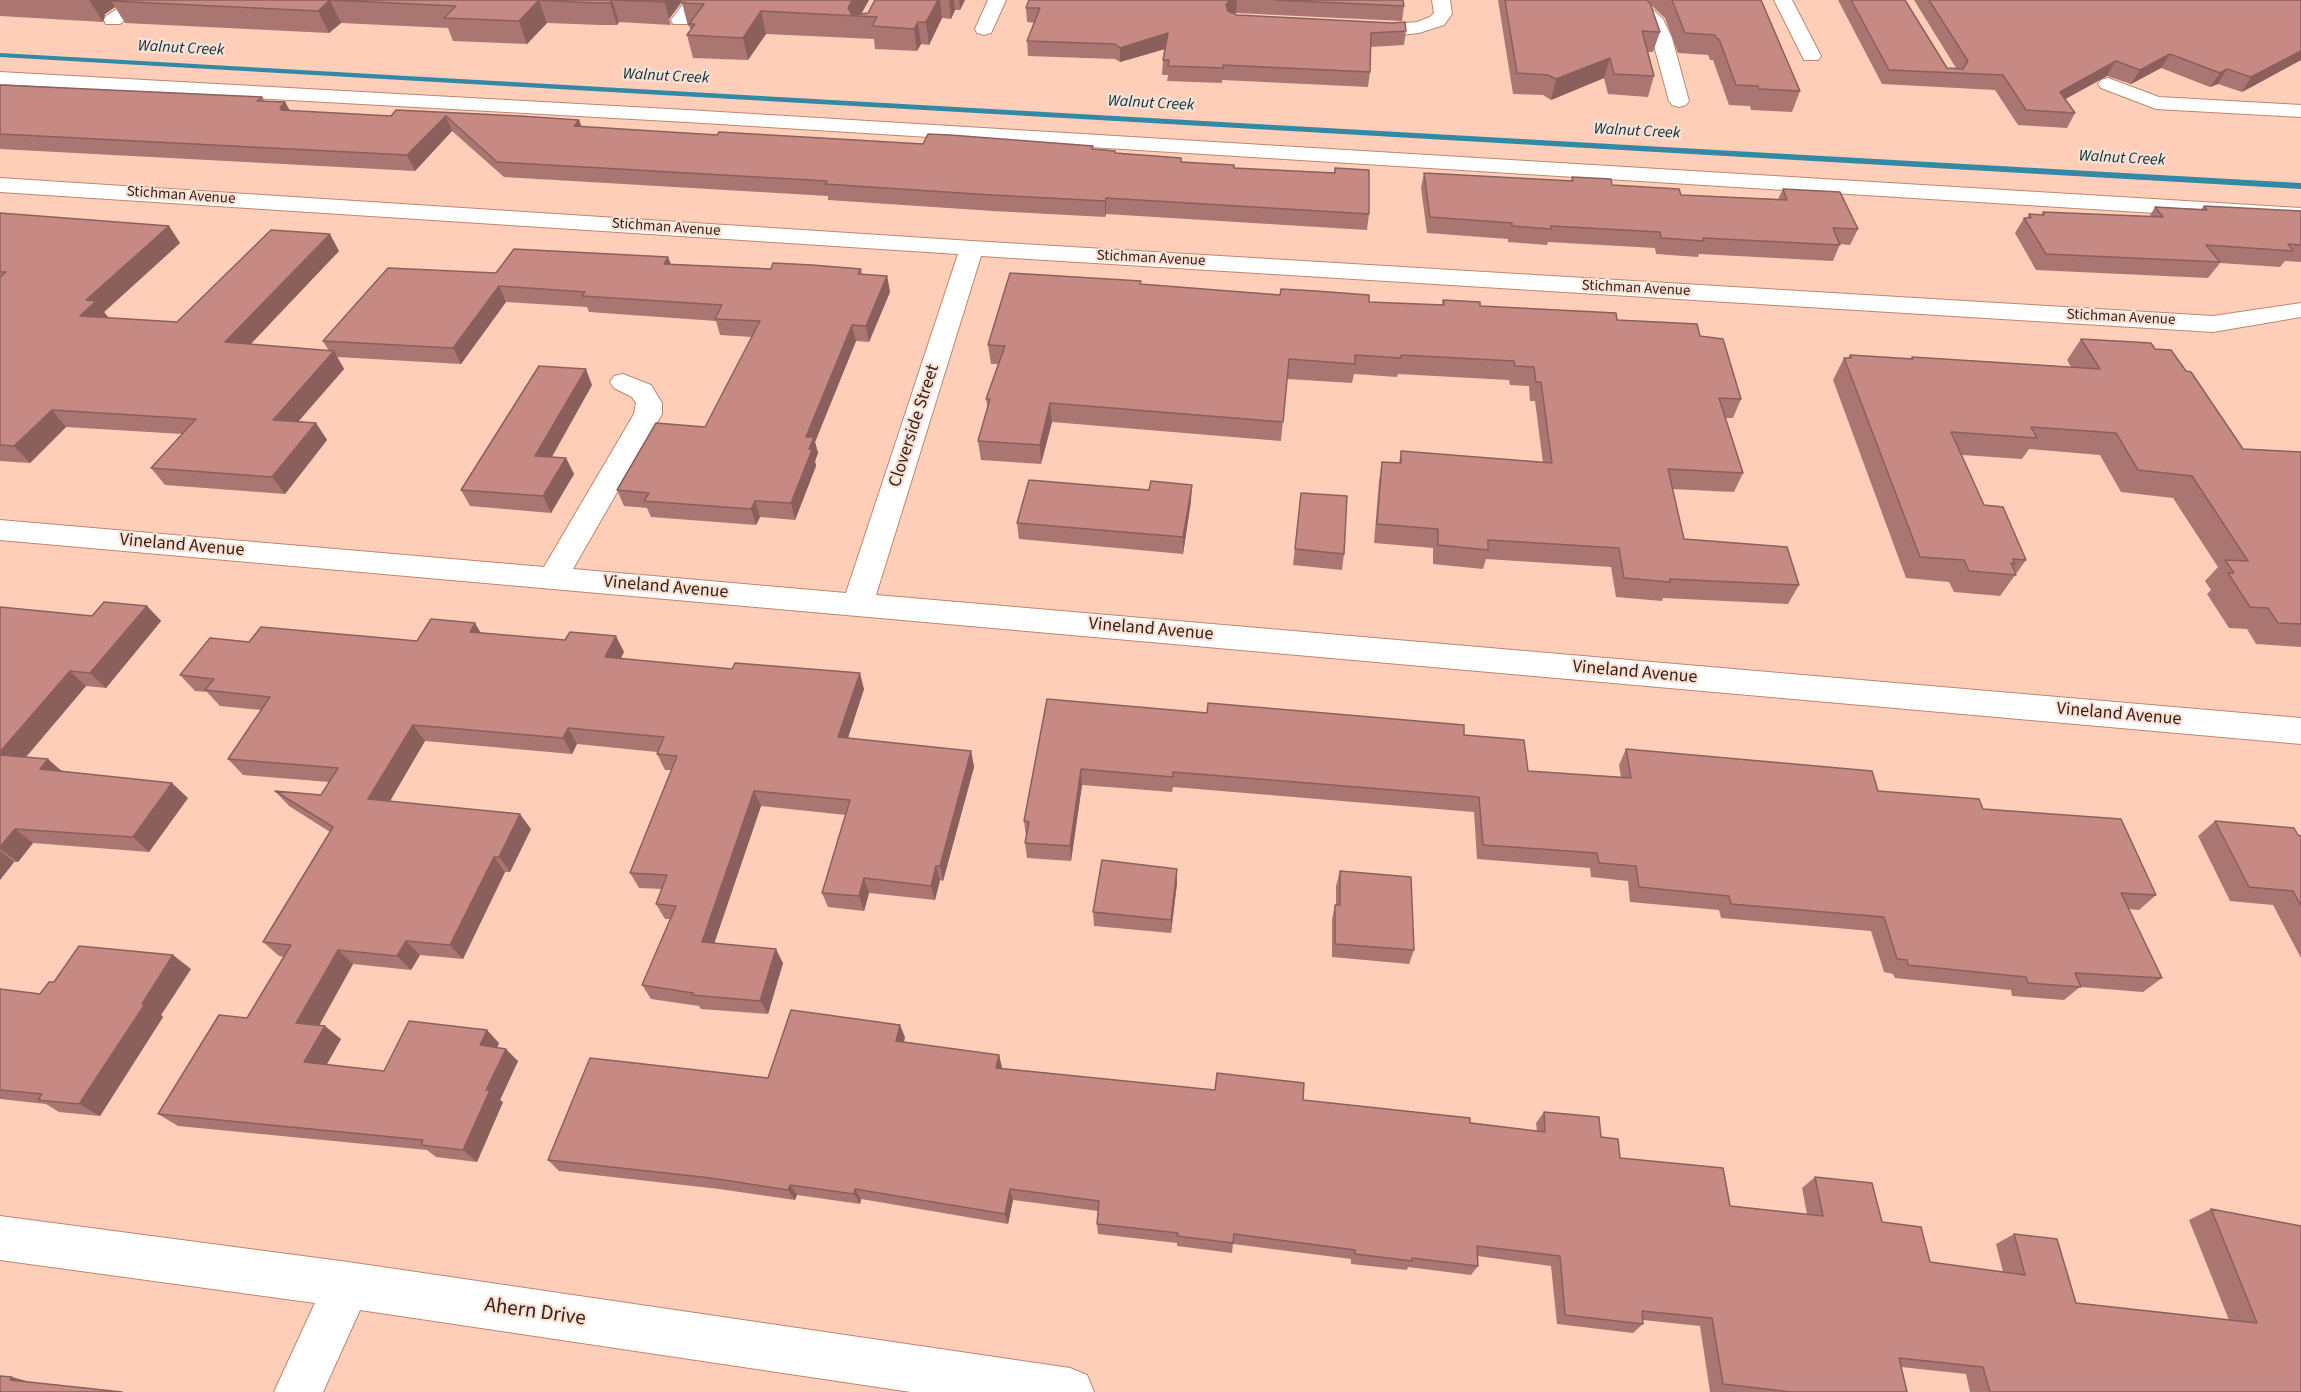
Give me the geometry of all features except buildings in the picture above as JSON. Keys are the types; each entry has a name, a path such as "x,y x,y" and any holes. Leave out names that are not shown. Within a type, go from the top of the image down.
{"street":[{"path":"113,20 142,0"},
{"path":"680,20 696,0"},
{"path":"984,29 997,0"},
{"path":"1342,27 1390,30 1419,27 1437,21 1443,14 1441,0"},
{"path":"1631,0 1654,19 1662,38 1680,100"},
{"path":"1783,0 1811,56"},
{"path":"0,78 687,116 2301,215"},
{"path":"2108,84 2156,103 2301,111"},
{"name":"Stichman Avenue","path":"0,185 972,248 2213,324 2301,310"},
{"name":"Cloverside Street","path":"858,604 972,248"},
{"path":"553,578 648,414 649,403 642,391 623,382"},
{"name":"Vineland Avenue","path":"0,530 2301,731"},
{"name":"Ahern Drive","path":"0,1238 348,1285 1067,1392"},
{"path":"298,1392 348,1285"}],"waterway":[{"name":"Walnut Creek","path":"0,55 2301,186"}]}
